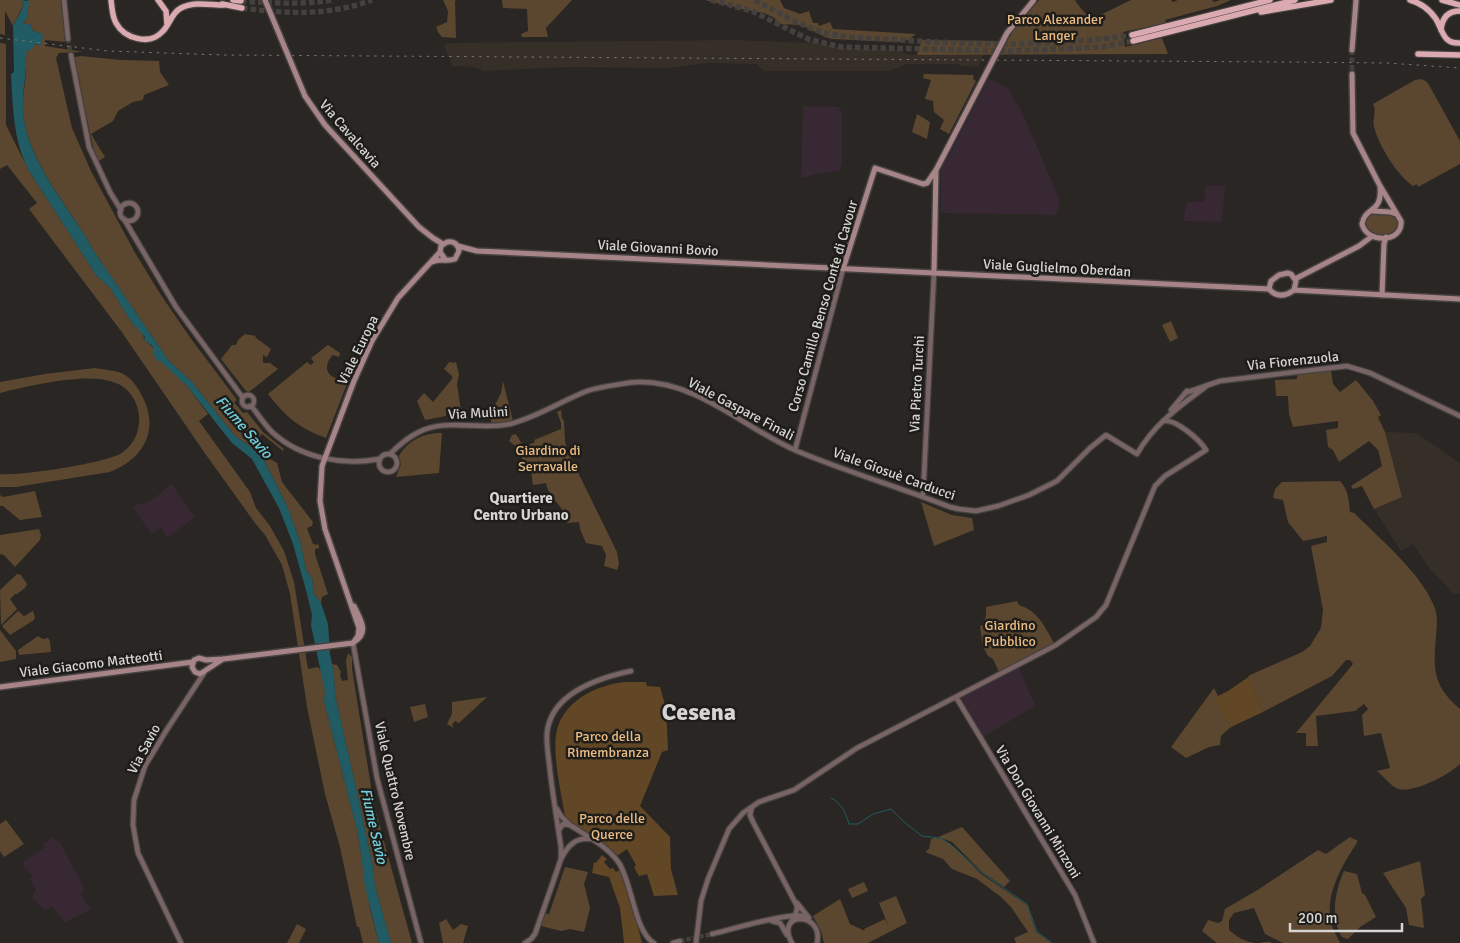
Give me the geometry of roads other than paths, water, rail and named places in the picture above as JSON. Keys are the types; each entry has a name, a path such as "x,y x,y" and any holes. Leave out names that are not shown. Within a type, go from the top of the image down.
{"highway":[{"path":"111,0 115,22 125,34 142,39 150,39 161,34 176,11 188,5 242,4"},
{"path":"158,0 166,11 166,26"},
{"path":"198,0 224,4"},
{"path":"233,0 242,4"},
{"path":"1133,38 1194,23 1262,0"},
{"path":"1243,6 1270,0"},
{"path":"1221,19 1295,0"},
{"path":"1194,23 1331,0"},
{"path":"1442,0 1460,5"},
{"path":"1413,1 1431,12 1446,40 1460,43"},
{"path":"1441,30 1443,20 1447,15 1453,11 1460,11"},
{"path":"1418,54 1460,55"}],"main road":[{"name":"Via Cavalcavia","path":"265,0 305,96 325,125 418,226 443,244"},
{"path":"934,273 936,170 1006,33 1034,0"},
{"path":"1352,50 1356,0"},
{"path":"1295,278 1359,246 1371,237 1394,236 1400,230 1401,221 1380,186 1353,133 1352,74"},
{"name":"Corso Camillo Benso Conte di Cavour","path":"843,269 875,168 923,184 927,183 936,170"},
{"path":"1371,237 1365,232 1362,224 1364,217 1374,209 1380,200 1380,186"},
{"path":"1370,212 1390,212 1396,214"},
{"path":"1382,295 1384,244 1386,237"},
{"name":"Via Cavalcavia","path":"433,238 440,251"},
{"path":"431,262 438,259 452,260 459,254 458,246 452,242 443,244 440,251 445,259"},
{"name":"Viale Giovanni Bovio","path":"458,246 472,250 843,269"},
{"name":"Viale Giovanni Bovio","path":"459,254 472,250"},
{"name":"Viale Europa","path":"353,643 358,636 359,628 330,548 320,508 321,476 324,459 354,380 372,341 398,298 440,251"},
{"name":"Viale Guglielmo Oberdan","path":"843,269 1270,289"},
{"path":"1294,290 1295,278 1288,273 1271,281 1270,289 1273,294 1282,296 1294,290 1460,299"},
{"path":"206,671 206,660 224,660 353,643"},
{"name":"Viale Giacomo Matteotti","path":"0,687 185,664 199,658 206,660"},
{"path":"185,664 195,672 206,671 224,660"},
{"path":"193,662 195,672"}],"street":[{"path":"64,0 68,39"},
{"path":"70,55 89,148 121,210 121,215 176,307 244,396 243,404 252,406 272,432 279,437 301,450 324,459 369,461 379,459 385,454 390,454 396,458"},
{"path":"113,197 126,204 132,203 138,209 138,215 132,220 130,226 131,232"},
{"path":"121,210 126,204"},
{"path":"124,219 132,220"},
{"name":"Corso Camillo Benso Conte di Cavour","path":"796,450 843,269"},
{"name":"Via Pietro Turchi","path":"923,496 934,273"},
{"name":"Via Fiorenzuola","path":"1188,391 1220,381 1348,366 1370,373 1460,416"},
{"name":"Viale Gaspare Finali","path":"587,391 637,382 678,387 796,450"},
{"name":"Via Fiorenzuola","path":"1162,421 1208,385"},
{"name":"Via Mulini","path":"390,454 417,433 443,426 510,424 537,415 587,391"},
{"path":"1188,391 1190,398"},
{"path":"1162,421 1188,391"},
{"path":"244,396 252,396 254,400 252,406"},
{"path":"1172,412 1175,423"},
{"path":"696,943 701,901 708,878 729,829 739,816 759,802 794,790 857,748 1056,645 1096,617 1106,606 1155,486 1164,476 1206,450 1195,436 1169,420 1162,421"},
{"name":"Viale Giosuè Carducci","path":"796,450 959,509 976,510 986,509 1029,494 1057,481 1106,435 1137,454 1147,437 1162,421"},
{"path":"369,461 385,471 392,471 397,465 396,458 399,446"},
{"path":"379,459 379,466"},
{"name":"Viale Quattro Novembre","path":"353,643 377,778 421,943"},
{"name":"Via Savio","path":"181,943 138,852 134,825 134,800 145,766 206,671"},
{"path":"561,859 548,732 551,720 562,702 582,687 614,674 631,671"},
{"path":"195,672 198,683"},
{"name":"Via Don Giovanni Minzoni","path":"956,697 1068,882 1080,905 1094,943"},
{"path":"554,803 561,816 570,825 609,851 619,864 626,877 642,930 648,939 654,943"},
{"path":"752,807 750,815 754,825 794,899 818,934 817,943"},
{"path":"559,831 562,825 570,825"},
{"path":"525,943 534,934 561,859 567,848 572,843 584,838 593,840"},
{"path":"788,937 788,928 798,909 794,899"},
{"path":"712,934 796,915 804,916 810,922"},
{"path":"788,928 797,919 810,922"},
{"path":"766,921 780,923 792,943"},
{"path":"673,943 680,942"}],"water":[{"path":"21,0 29,1 27,18 23,23 31,25 33,31 41,33 43,36 41,45 34,44 34,48 26,53 23,95 26,131 41,167 93,250 169,361 192,382 235,436 261,454 287,506 300,541 306,570 312,578 314,594 321,603 328,624 335,695 373,867 375,886 391,943 379,943 365,887 357,830 324,701 325,692 311,625 312,615 293,544 279,508 252,459 232,443 187,386 160,361 157,361 153,353 153,347 144,339 145,337 132,323 110,288 96,275 29,171 24,159 15,124 11,74 14,72 13,26 24,4"}],"waterway":[{"path":"831,798 843,809 849,824 858,824 873,814 891,809 922,836 940,838 950,844 982,873 1027,904 1037,932 1052,943"}],"tunnel":[{"path":"241,1 298,3 332,0"},
{"path":"242,8 275,12 308,12 340,9 372,0"},
{"path":"711,0 752,11 808,39 841,47 1013,51 1102,47 1133,41"},
{"path":"755,0 813,29 850,37 948,43 1010,44 1072,42 1132,35"},
{"path":"68,39 71,55"},
{"path":"1352,50 1352,74"},
{"path":"680,941 712,934"}],"railway":[{"path":"0,38 108,51 223,55 1387,63 1460,68"}],"district":[{"name":"Quartiere Centro Urbano","path":"521,506"},
{"name":"Cesena","path":"699,712"}],"park label":[{"name":"Parco Alexander Langer","path":"1055,28"},
{"name":"Giardino di Serravalle","path":"548,458"},
{"name":"Giardino Pubblico","path":"1010,634"},
{"name":"Parco della Rimembranza","path":"608,744"},
{"name":"Parco delle Querce","path":"612,826"}],"water label":[{"name":"Fiume Savio","path":"244,427"},
{"name":"Fiume Savio","path":"374,826"}]}
